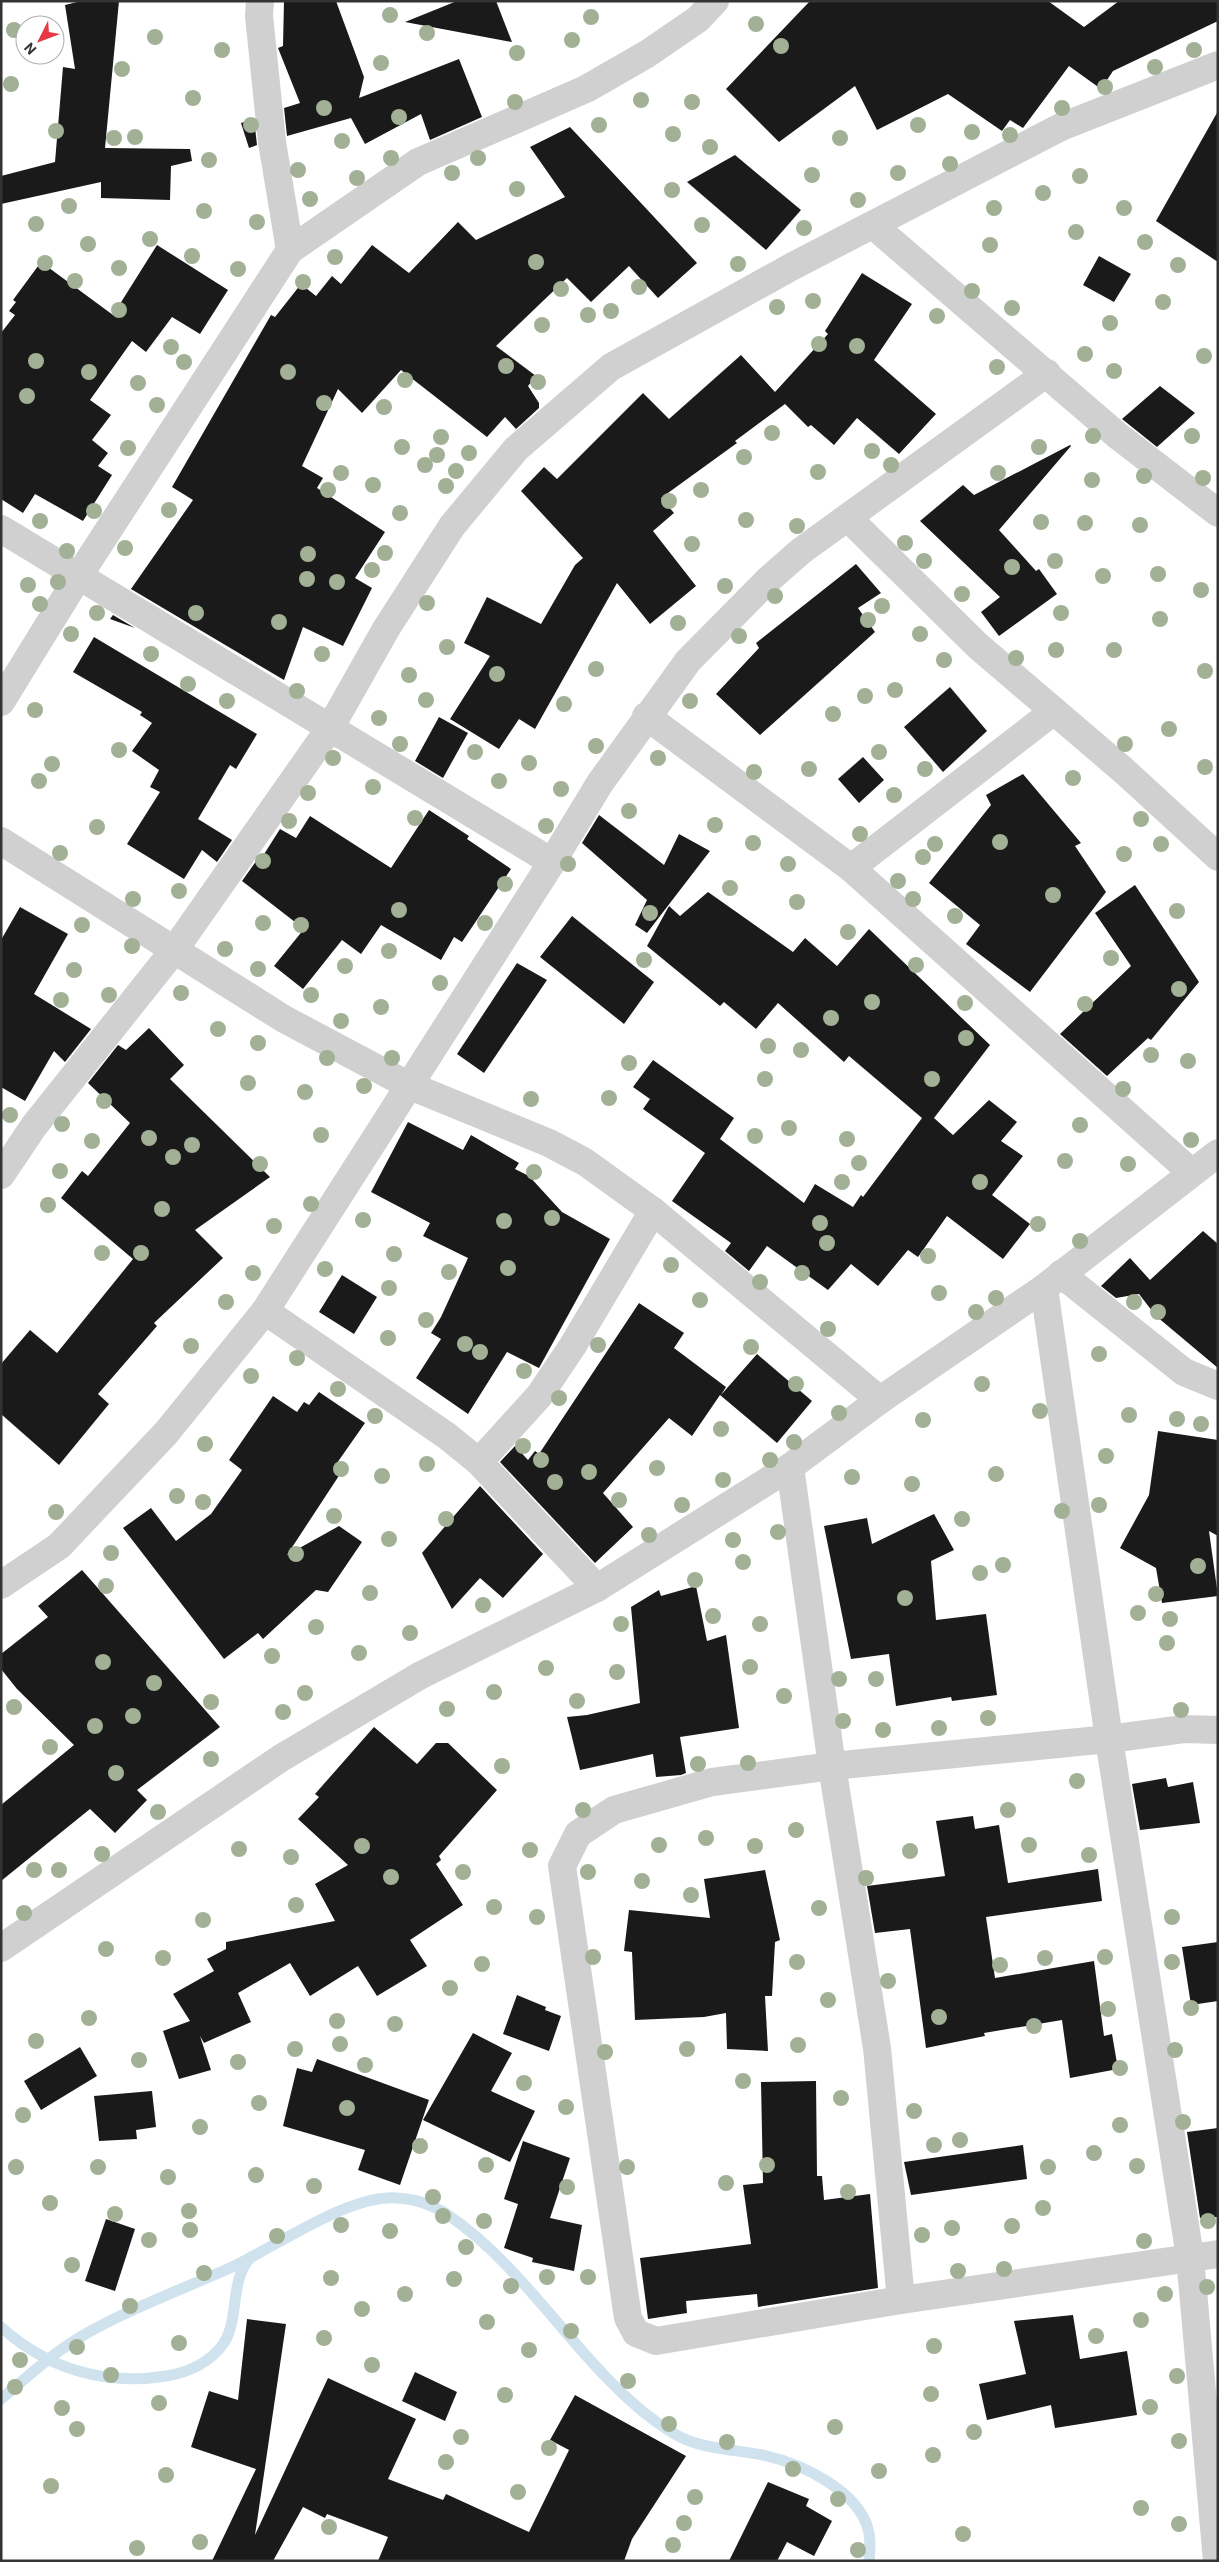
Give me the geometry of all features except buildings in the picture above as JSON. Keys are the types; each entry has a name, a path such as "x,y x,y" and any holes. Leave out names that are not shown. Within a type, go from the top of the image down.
{"street":[{"path":"260,1 259,16 272,142 290,250"},
{"path":"1,702 78,577 290,250 418,162 586,89 647,54 698,19 715,1"},
{"path":"1,1176 34,1126 175,949 330,728 386,629 452,526 516,449 611,366 793,266 874,226 1061,127 1218,65"},
{"path":"874,226 1118,436 1217,510"},
{"path":"1,1585 59,1546 166,1433 265,1310 552,862 600,783 646,716 688,661 768,580 801,551 1047,373"},
{"path":"848,518 978,646 1123,770 1218,857"},
{"path":"1,529 552,862"},
{"path":"850,868 1054,711"},
{"path":"646,716 850,868 1191,1172"},
{"path":"1,841 284,1019 408,1085 549,1143 584,1162 653,1211 880,1400"},
{"path":"1,1948 281,1758 421,1675 597,1588 790,1467 880,1400 1052,1281 1218,1153"},
{"path":"479,1462 539,1396 572,1347 653,1211"},
{"path":"1052,1281 1184,1372 1218,1386"},
{"path":"1052,1281 1109,1739 1190,2256 1217,2561"},
{"path":"265,1310 447,1436 479,1462 597,1588"},
{"path":"790,1467 832,1766 878,2048 901,2300"},
{"path":"1218,1730 1184,1729 1109,1739 832,1766 712,1782 614,1810 578,1834 562,1866 628,2318 636,2333 656,2340 901,2300 1190,2256 1218,2254"}],"waterway":[{"path":"1,2399 61,2350 82,2336 118,2317 230,2268 335,2213 358,2204 379,2199 398,2198 411,2200 430,2205 442,2211 477,2237 528,2289 601,2372 627,2398 655,2421 679,2436 696,2443 767,2456 796,2465 827,2481 841,2491 862,2515 868,2529 870,2541 869,2561"},
{"path":"1,2327 19,2342 38,2354 78,2371 99,2376 121,2378 166,2376 183,2372 206,2361 224,2343 232,2322 240,2276 244,2266 251,2257"}]}
